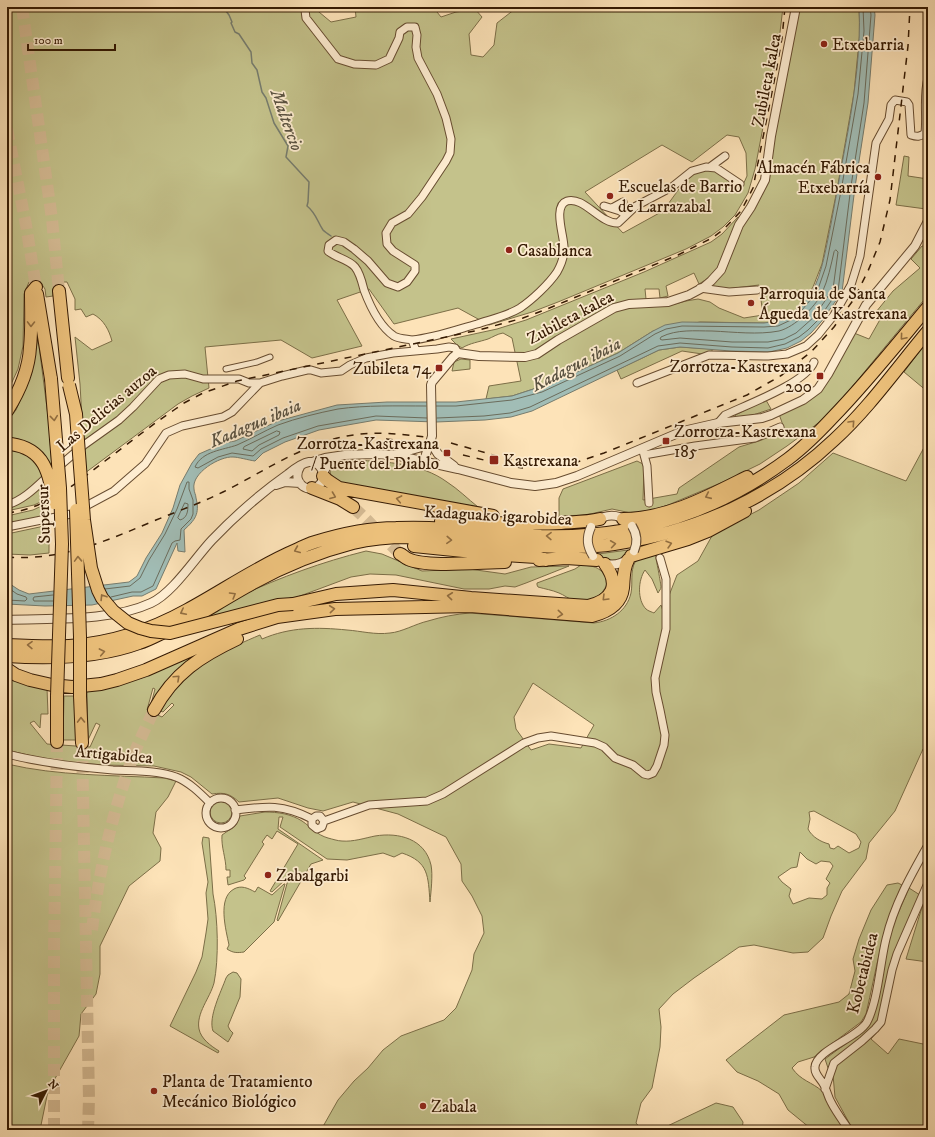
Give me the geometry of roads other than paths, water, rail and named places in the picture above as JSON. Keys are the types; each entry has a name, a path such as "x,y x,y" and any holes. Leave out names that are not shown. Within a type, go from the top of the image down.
{"highway":[{"name":"Supersur","path":"7,411 14,400 27,366 30,348 31,293 36,287 50,379 60,488 62,544 57,742"},
{"name":"Supersur","path":"59,291 69,382 78,565 82,743"},
{"name":"Kadaguako igarobidea","path":"7,645 67,646 98,642 137,632 164,622 188,610 274,560 312,543 347,533 395,528 432,528 544,536 588,536 614,533 647,526 694,512 736,492 789,458 825,426 851,399 928,307"},
{"name":"Kadaguako igarobidea","path":"7,656 60,657 84,655 137,644 174,628 272,573 314,555 373,539 395,537 519,546 587,547 614,544 675,531 733,509 779,484 824,450 836,439 886,384 928,331"},
{"path":"69,382 76,414 84,520 91,568 98,590 102,598 128,623 156,632 170,633 278,605 293,609 470,606 592,616 604,613 613,608 619,599 623,590 625,566 631,556 708,531 747,510 795,480 812,465 824,450"},
{"path":"628,522 660,514 691,503 748,477 811,432 825,426"},
{"path":"9,444 20,445 31,450 40,458 46,468 51,483 54,506 56,561 61,587"},
{"path":"323,474 327,480 339,488 508,519 552,520 562,523"},
{"path":"312,488 340,499 353,507"},
{"path":"312,543 326,534 367,524 433,521 536,525 589,522 596,523"},
{"path":"333,549 401,545 536,557 546,560"},
{"path":"7,669 16,675 50,680 70,681 87,681 118,674 145,667 226,628 276,612 293,609 336,594 393,590 471,598 588,606 600,604 611,592 613,584 612,573 599,560 566,558 535,561 438,563 418,562 408,559 400,554"},
{"path":"154,710 162,695 172,682 190,666 226,644 279,623 293,609"},
{"path":"7,661 31,677"}],"street":[{"path":"307,7 305,10 306,18 338,59 354,64 376,65 389,59 399,38 400,32 407,27 415,27 417,35 416,47 418,58 437,94 446,118 451,139 450,153 446,161 422,197 408,214 392,223 386,232 387,244 393,251 415,265 415,271 407,282 398,287 387,283 368,262 344,242 336,240 329,245 328,251 334,256 348,262 358,271 366,294 382,324 394,336 412,340 422,339 454,331 508,314 521,307 551,279 562,261 564,248 560,209 562,204 566,202 572,201 580,203 608,222 618,223 636,206 672,187 692,171 710,167 716,168 740,184"},
{"name":"Zubileta kalea","path":"458,353 479,356 525,357 537,354 558,340 622,305 668,302 689,295 700,288 720,270 739,225 751,207 765,180 771,136 796,7"},
{"path":"637,383 708,355 768,356 787,354 806,346 818,335 834,314 851,285 860,256 876,143 889,119 891,105 895,100 907,102 909,105 911,135 916,136 925,133 925,97 928,78"},
{"path":"710,167 725,156"},
{"path":"612,208 623,202"},
{"path":"604,206 620,211 626,215"},
{"path":"7,620 100,616 140,607 153,602 163,596 212,541 233,520 290,472 308,462 339,456 373,454 395,455 425,461 511,483 540,486 577,476 645,450 683,431 718,423 762,418 771,415 803,400 818,389 828,374 866,305 915,246 928,221"},
{"path":"700,288 729,292 757,290"},
{"path":"412,340 416,351"},
{"name":"Las Delicias auzoa","path":"7,505 26,496 84,445 119,420 159,379 169,374 185,374 203,379 239,379 249,383 260,383 307,370 321,373 341,371 366,358 393,352 449,347 455,348 458,353"},
{"path":"425,461 425,454 431,439 431,385 453,357 458,353"},
{"path":"226,369 257,362 270,357"},
{"path":"718,423 725,415 799,379 813,366 814,362"},
{"name":"Las Delicias auzoa","path":"7,527 71,514 114,492 145,464 166,433 182,426 223,417 232,412 260,383"},
{"path":"645,450 694,446 756,438 780,427"},
{"path":"395,455 422,447 431,439"},
{"path":"431,439 438,454 458,469"},
{"path":"645,450 649,503"},
{"path":"323,474 332,460 339,456"},
{"path":"271,487 285,482 300,483 307,488 318,486 323,480 323,474 319,466 312,462"},
{"path":"300,466 297,475 300,483"},
{"path":"612,516 628,522 636,535 636,546 631,556 619,564 599,560 588,545 588,539 596,523 612,516"},
{"path":"324,821 369,805 427,801 443,794 524,743 538,738 551,736 594,743 604,747 615,758 633,765 644,774 648,775 653,773 664,745 664,735 655,678 666,629 666,579 660,558"},
{"name":"Artigabidea","path":"7,754 34,761 176,776 210,803"},
{"path":"218,798 227,799 231,802 235,810 234,819 231,823 222,828 211,824 206,812 210,803 218,798"},
{"path":"235,810 276,807 301,813 312,819"},
{"path":"312,819 316,816 320,816 324,821"},
{"path":"312,819 312,825 316,829 322,827 324,821"},
{"name":"Kobetabidea","path":"849,1130 831,1102 826,1089 815,1071 815,1065 817,1060 866,1024 872,1008 884,944 890,924 907,882 928,845"},
{"path":"826,1089 834,1063 862,1041 881,1022 897,954 928,883"}],"water":[{"path":"859,7 874,7 875,15 868,103 855,187 842,292 821,322 801,341 787,348 769,352 680,347 659,350 532,411 511,417 485,420 436,422 376,420 319,430 285,442 263,453 255,461 238,457 227,457 214,462 197,477 194,483 194,489 197,513 194,520 184,530 185,552 178,551 177,543 156,589 142,596 133,596 92,605 45,606 7,604 7,582 19,590 29,594 129,582 137,576 146,558 162,533 173,508 180,485 192,463 199,454 224,443 235,441 278,421 337,405 387,402 456,402 512,396 555,382 618,353 665,325 682,322 764,323 787,317 803,304 816,285 826,249 855,85 859,38"}],"waterway":[{"name":"Maltercio","path":"223,7 229,15 235,32 239,34 251,52 252,63 257,70 262,92 266,98 274,123 288,146 286,157 309,182 307,206 314,214 323,230 331,236"}],"tunnel":[{"path":"22,7 52,219 59,291"},
{"path":"7,129 26,225 36,287"},
{"path":"353,507 400,554"},
{"path":"92,930 103,861 114,815 136,749 154,710"},
{"path":"54,1130 54,951 57,742"},
{"path":"82,743 89,1099 88,1130"}],"railway":[{"path":"7,513 21,511 35,506 71,487 165,416 184,403 203,393 237,381 479,330 523,318 678,255 712,238 724,229 741,211 753,188 776,72 782,38 785,7"},
{"path":"451,443 532,466 552,466 574,463 604,453 747,395 782,375 812,351 834,327 854,299 880,242 890,200 908,46 910,7"},
{"path":"7,557 46,556 65,553 101,542 206,500 298,452 330,440 357,434 376,433 425,437"},
{"path":"386,439 410,442"},
{"path":"463,455 523,468"}],"place":[{"name":"Etxebarria","path":"824,44"},
{"name":"Almacén Fábrica Etxebarría","path":"878,177"},
{"name":"Escuelas de Barrio de Larrazabal","path":"610,196"},
{"name":"Casablanca","path":"509,250"},
{"name":"Parroquia de Santa Águeda de Kastrexana","path":"751,303"},
{"name":"Zubileta 74","path":"439,368"},
{"name":"Zorrotza-Kastrexana 200","path":"820,376"},
{"name":"Zorrotza-Kastrexana 185","path":"666,441"},
{"name":"Zorrotza-Kastrexana / Puente del Diablo","path":"447,453"},
{"name":"Kastrexana","path":"494,460"},
{"name":"Zabalgarbi","path":"268,875"},
{"name":"Planta de Tratamiento Mecánico Biológico","path":"154,1091"},
{"name":"Zabala","path":"423,1106"}],"water label":[{"name":"Kadagua ibaia","path":"576,364"},
{"name":"Kadagua ibaia","path":"255,423"}]}
